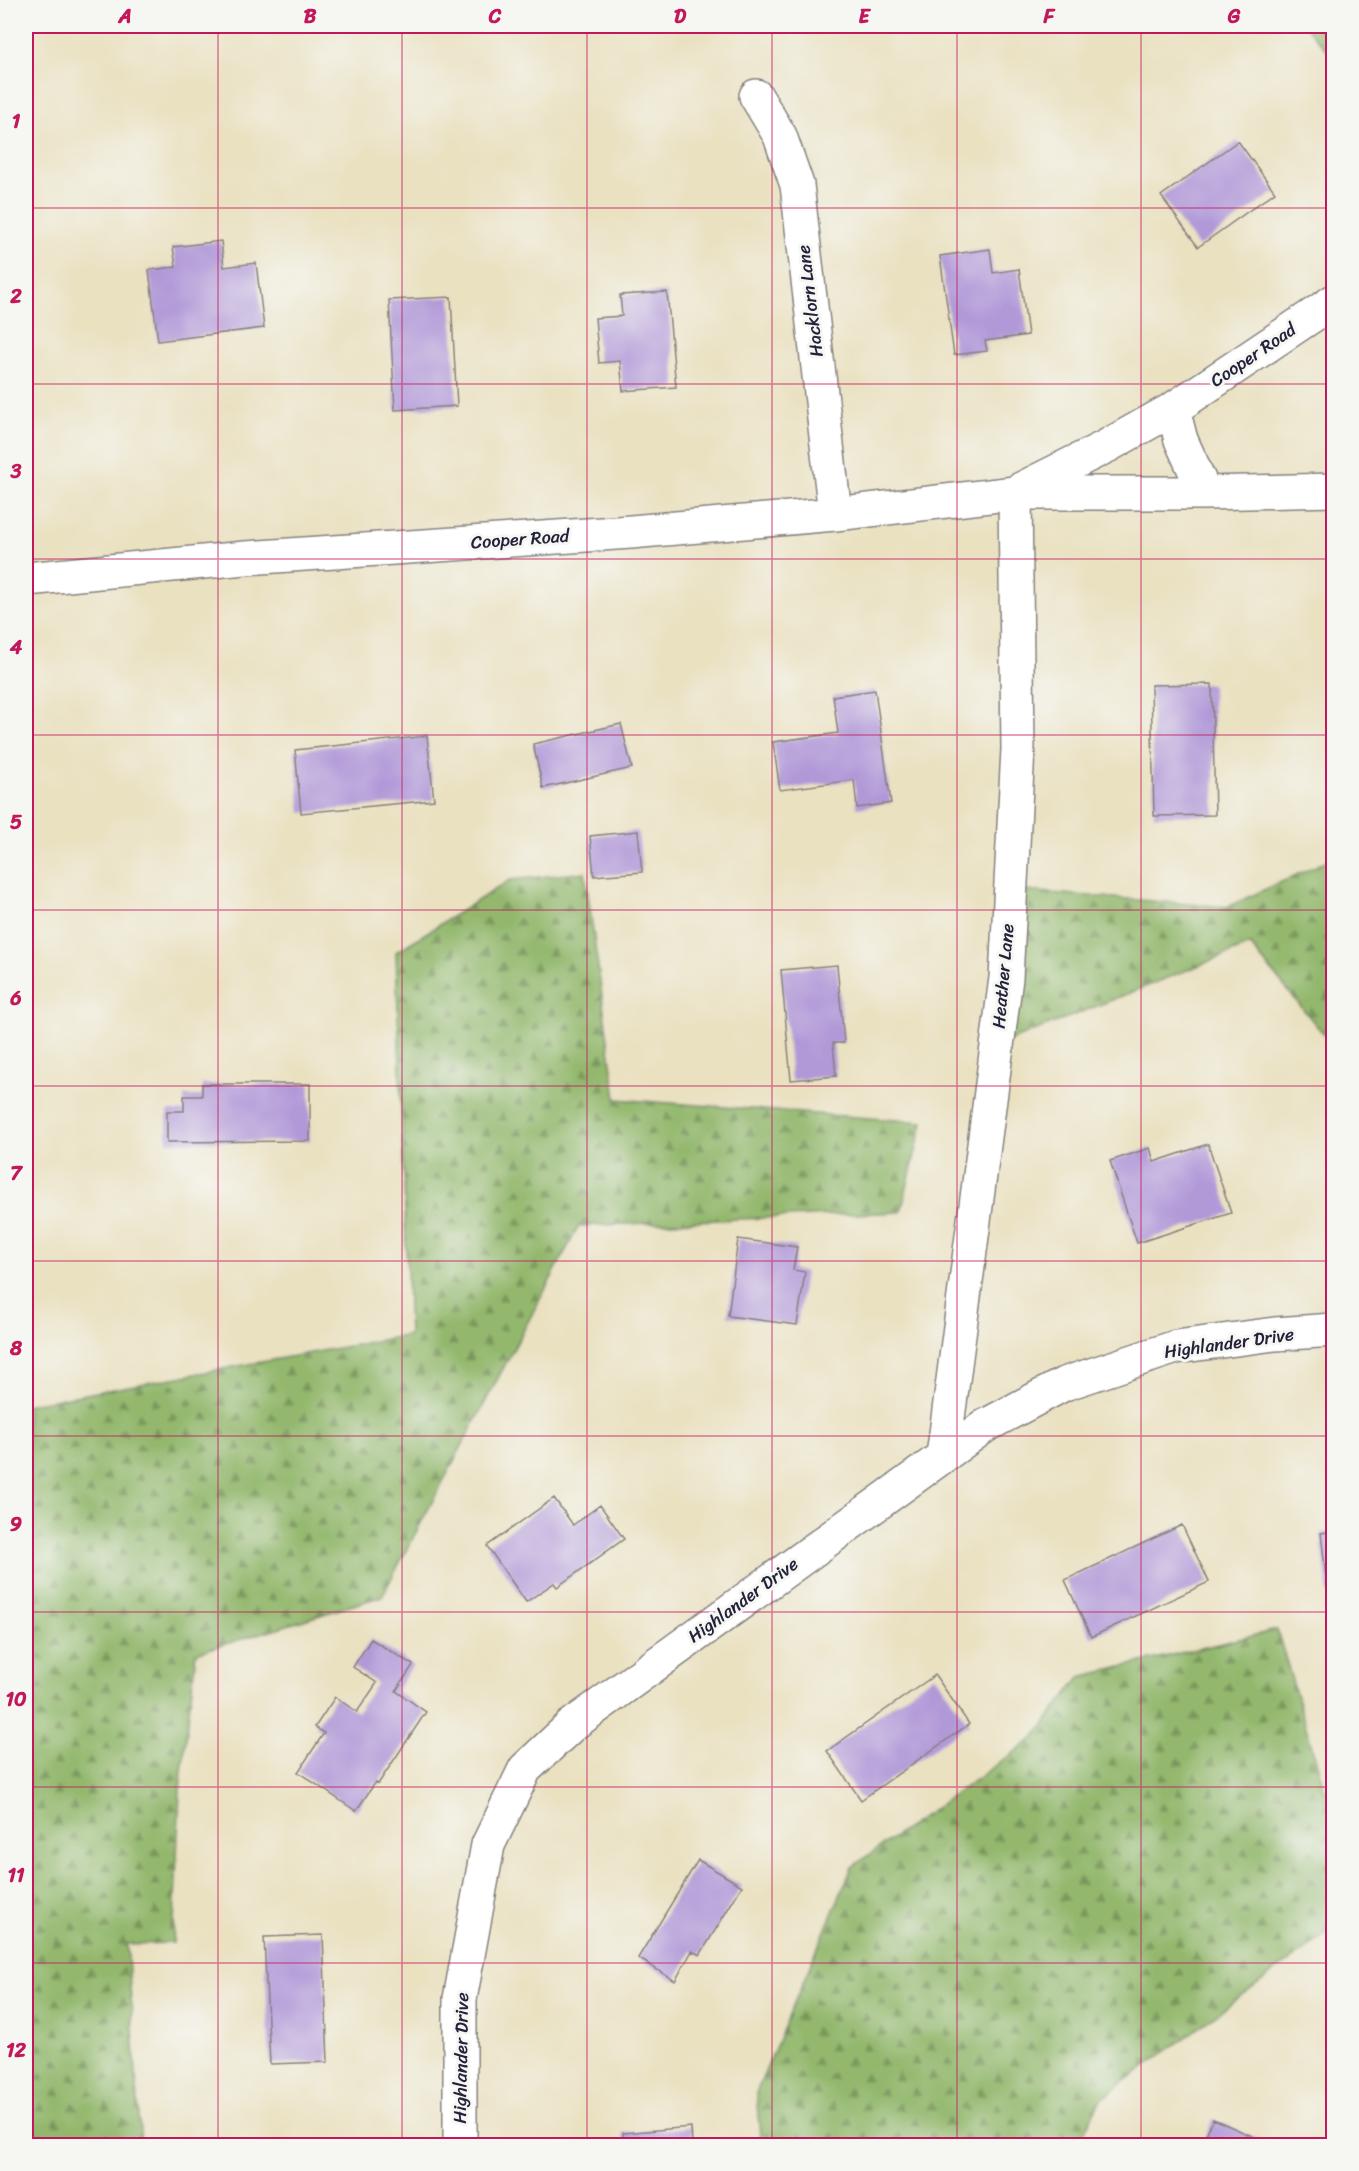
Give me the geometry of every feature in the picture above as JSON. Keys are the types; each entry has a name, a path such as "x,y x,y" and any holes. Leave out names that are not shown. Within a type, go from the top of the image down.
{"street":[{"name":"Hacklorn Lane","path":"756,96 780,136 797,185 835,514"},
{"name":"Cooper Road","path":"1015,493 1173,409 1334,300"},
{"path":"1173,409 1181,440 1205,493"},
{"name":"Cooper Road","path":"26,579 245,558 631,532 835,514 1015,493 1334,490"},
{"name":"Heather Lane","path":"943,1456 1005,978 1018,749 1015,493"},
{"name":"Highlander Drive","path":"460,2145 460,2000 488,1845 525,1769 572,1725 985,1426 1064,1384 1176,1347 1275,1334 1334,1330"}],"green space":[{"path":"1305,26 1333,26 1333,57"},
{"path":"1333,858 1333,1042 1331,1043 1250,945 989,1049 1014,890 1227,907"},
{"path":"585,872 616,1099 923,1122 901,1212 579,1226 382,1596 196,1653 180,1789 173,1943 127,1944 141,2145 26,2145 26,1405 409,1335 396,952 510,880"},
{"path":"1277,1630 1325,1791 1333,1791 1333,1929 1101,2099 1078,2145 761,2145 756,2093 852,1867 1033,1739 1080,1677"}],"building":[{"path":"1238,141 1275,192 1198,247 1161,196"},
{"path":"221,241 224,267 256,263 264,328 158,341 149,270 176,267 173,247"},
{"path":"990,249 993,273 1019,269 1028,335 985,341 987,351 954,355 940,256"},
{"path":"667,292 676,387 623,391 620,361 599,363 595,318 622,316 620,295"},
{"path":"451,297 457,406 395,410 389,300"},
{"path":"1212,684 1215,815 1154,816 1151,685"},
{"path":"875,690 891,803 857,808 854,780 780,790 773,742 838,733 833,696"},
{"path":"621,724 632,768 543,788 533,744"},
{"path":"427,736 434,800 301,813 295,750"},
{"path":"638,831 642,872 594,876 590,836"},
{"path":"837,965 844,1043 833,1043 836,1076 791,1080 781,970"},
{"path":"202,1084 310,1084 310,1141 167,1142 167,1111 184,1111 184,1096 202,1096"},
{"path":"1208,1144 1231,1213 1137,1243 1110,1161 1150,1148 1154,1162"},
{"path":"738,1239 797,1247 793,1270 805,1272 797,1325 728,1316"},
{"path":"554,1498 573,1525 600,1505 624,1539 557,1587 554,1583 526,1602 487,1546"},
{"path":"1182,1525 1209,1582 1091,1637 1065,1580"},
{"path":"1334,1531 1334,1594 1328,1594 1321,1533"},
{"path":"371,1639 413,1665 396,1691 426,1712 378,1784 375,1783 356,1811 298,1772 324,1733 315,1727 335,1697 357,1712 377,1683 353,1667"},
{"path":"935,1675 969,1724 861,1800 827,1751"},
{"path":"698,1860 742,1886 700,1955 692,1951 675,1981 638,1958"},
{"path":"323,1935 328,2062 270,2064 264,1937"},
{"path":"1213,2119 1275,2146 1201,2146"},
{"path":"691,2127 692,2146 624,2146 623,2133"}]}
